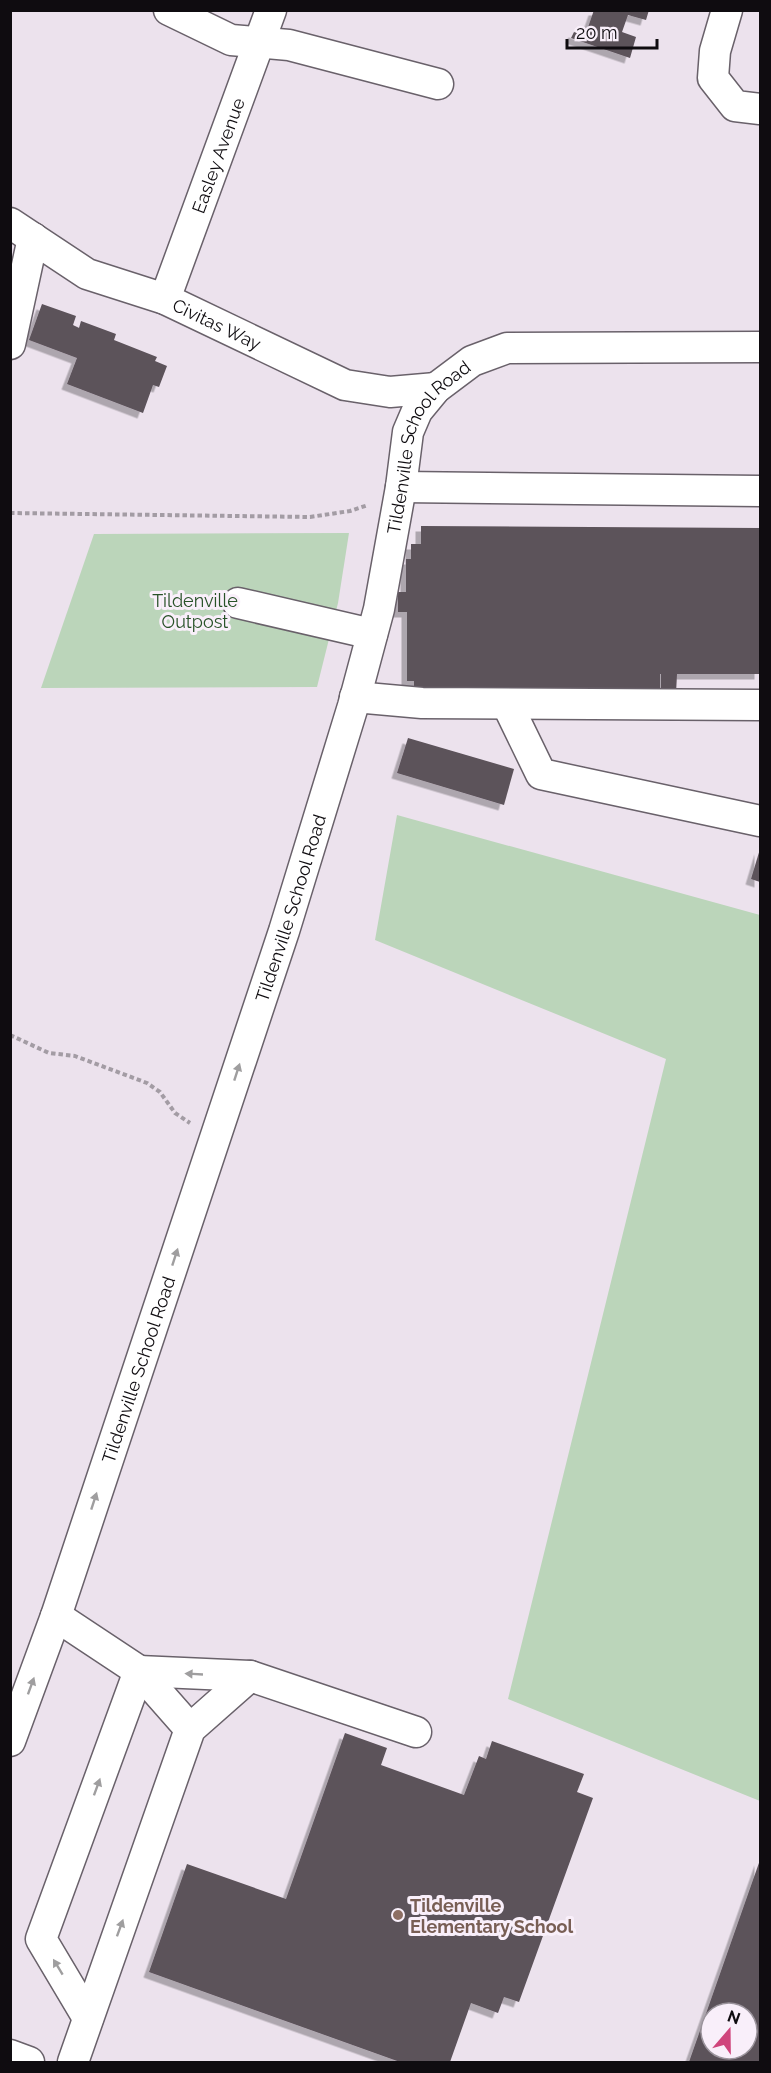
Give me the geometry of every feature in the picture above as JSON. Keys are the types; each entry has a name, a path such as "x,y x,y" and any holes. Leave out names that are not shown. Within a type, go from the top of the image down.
{"street":[{"path":"169,10 231,40 289,45 438,84"},
{"name":"Easley Avenue","path":"165,299 271,10"},
{"path":"727,10 714,51 712,78 735,106 760,109"},
{"path":"10,344 22,231"},
{"name":"Civitas Way","path":"22,231 87,274 165,299 345,385 390,392 436,388"},
{"name":"Tildenville School Road","path":"10,1741 56,1616 284,931 354,702 379,609 389,495 408,432 417,411 436,388 472,362 507,348 760,347"},
{"path":"389,495 760,491"},
{"path":"238,603 372,634"},
{"path":"354,702 760,705"},
{"path":"507,704 542,774 760,821"},
{"path":"56,1616 139,1671 190,1730"},
{"path":"139,1671 250,1676 416,1732"},
{"path":"88,2018 41,1939 139,1671"},
{"path":"73,2062 190,1730 250,1676"},
{"path":"10,2055 29,2062"}],"path":[{"path":"10,513 310,517 350,511 389,495"},
{"path":"10,1035 49,1053 75,1056 147,1083 160,1092 175,1113 188,1123 196,1125"}],"green space":[{"name":"Tildenville Outpost","path":"349,533 338,603 317,687 41,688 94,534"},
{"path":"397,815 760,915 760,1801 508,1699 666,1059 375,940"}],"building":[{"path":"594,10 649,10 646,20 628,15 622,32 636,37 630,58 571,38 574,32 585,36"},
{"path":"42,304 76,316 73,325 79,328 81,321 116,334 114,340 157,357 155,361 167,366 159,387 153,385 143,413 67,384 77,358 29,340"},
{"path":"421,526 760,528 760,674 677,674 676,694 661,694 660,674 660,698 414,693 414,681 407,681 407,612 398,612 398,592 406,592 406,559 411,559 411,544 421,544"},
{"path":"408,738 514,769 504,805 397,773"},
{"path":"760,849 760,882 751,879"},
{"path":"345,1733 387,1748 381,1765 464,1795 479,1756 486,1759 492,1741 584,1774 577,1792 593,1798 519,2002 504,1997 498,2013 471,2003 450,2062 400,2062 149,1972 187,1864 286,1899"},
{"path":"760,1860 760,2062 689,2062 699,2034 699,2061 759,2061 759,2001 710,2001"}],"place":[{"name":"Tildenville Elementary School","path":"398,1915"}]}
